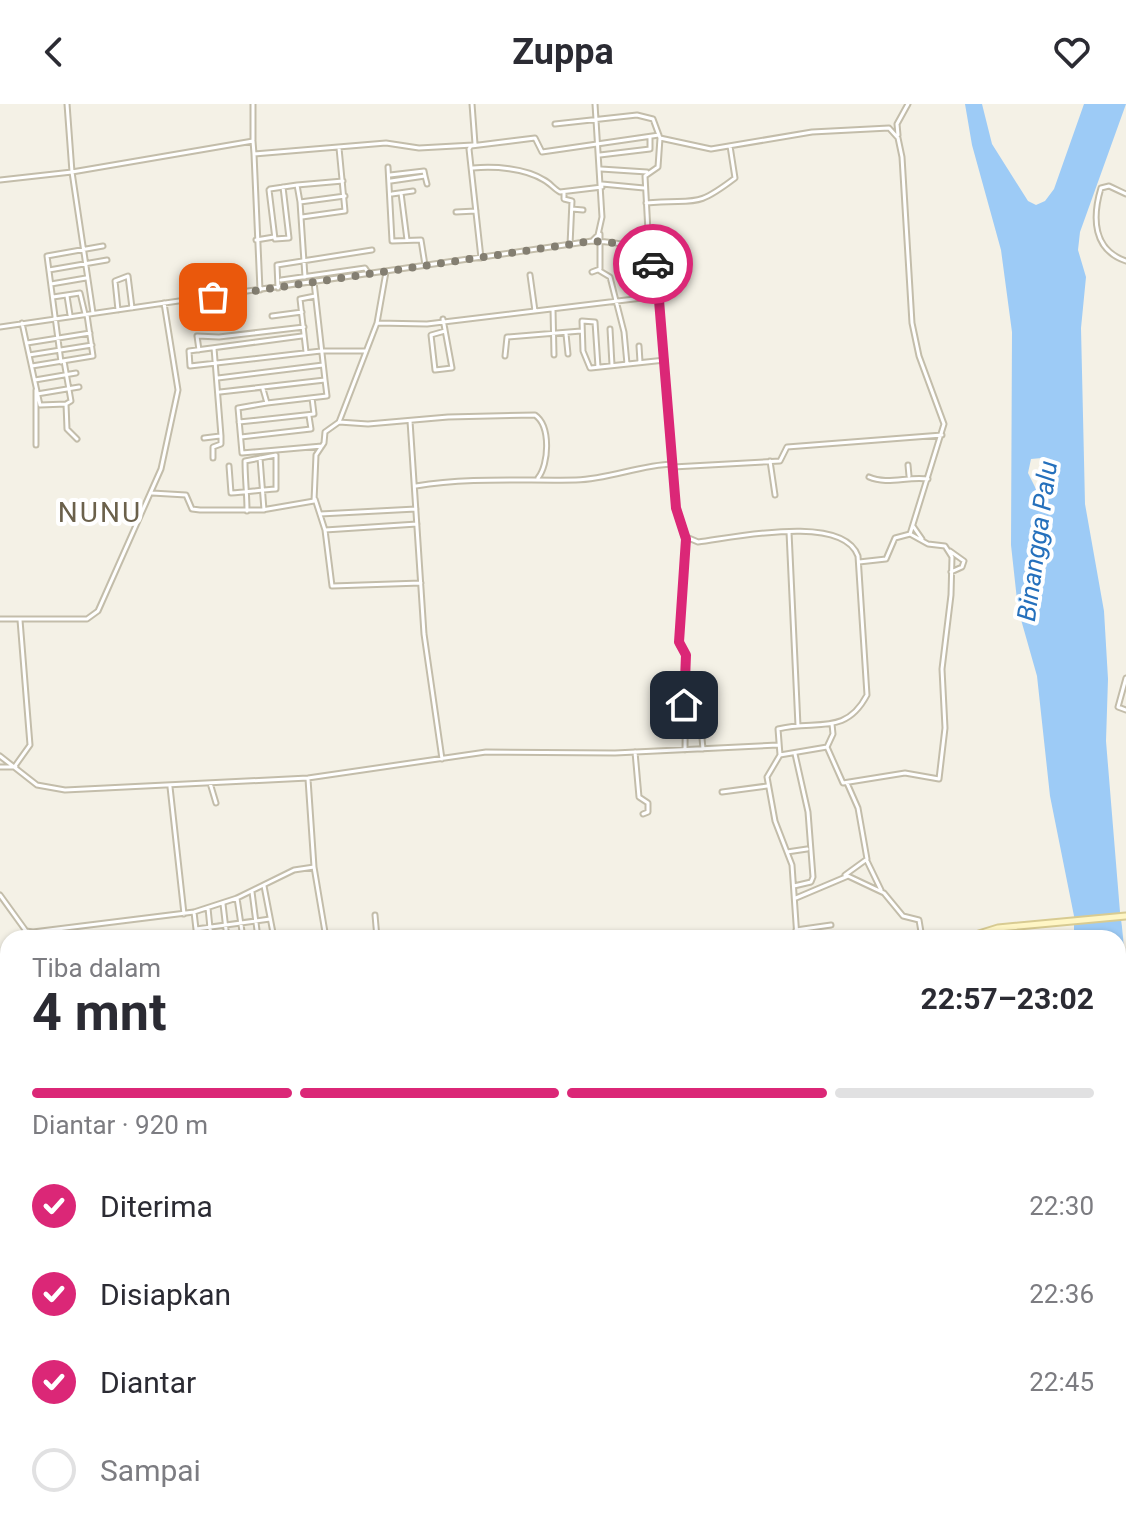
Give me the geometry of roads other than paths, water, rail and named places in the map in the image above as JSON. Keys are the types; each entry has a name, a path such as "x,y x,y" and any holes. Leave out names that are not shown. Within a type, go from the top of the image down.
{"street":[{"path":"67,104 72,172 93,313"},
{"path":"253,104 260,291"},
{"path":"472,104 474,145"},
{"path":"595,104 602,186 600,271"},
{"path":"908,104 897,124 907,214 912,323 919,356 943,417 942,435 910,534"},
{"path":"555,124 596,117 647,116 653,119 660,136 658,167 647,172 601,169"},
{"path":"254,154 386,143 419,148 474,145 535,138 540,152 660,136 711,149 852,128 889,128 898,138"},
{"path":"600,155 650,149 650,137"},
{"path":"0,180 72,172 253,141"},
{"path":"474,145 469,149 481,258"},
{"path":"644,203 678,200 694,204 717,193 735,178 730,146"},
{"path":"302,217 342,213 346,209 339,148"},
{"path":"388,167 392,194 387,202 392,241 422,241 425,266"},
{"path":"471,168 500,167 528,174 564,192 602,186 644,188"},
{"path":"390,175 424,171 427,184"},
{"path":"646,256 649,250 644,203 647,172"},
{"path":"391,181 425,176"},
{"path":"274,237 269,192 283,187 343,181"},
{"path":"297,185 306,283"},
{"path":"1126,194 1109,186 1101,188 1095,225 1109,253 1126,261"},
{"path":"256,240 289,238 283,187"},
{"path":"392,194 413,191"},
{"path":"564,192 564,199 572,200 570,245"},
{"path":"401,193 407,240"},
{"path":"300,202 345,196"},
{"path":"572,209 583,210"},
{"path":"456,212 476,211"},
{"path":"592,241 600,230"},
{"path":"0,327 592,241 628,244 646,256 655,267 659,296 678,521 686,539 679,642 686,655 685,750"},
{"path":"22,323 41,406 66,404 71,401 55,319 48,255 103,246"},
{"path":"278,288 276,265 372,250"},
{"path":"49,270 107,260"},
{"path":"281,280 365,268 369,274"},
{"path":"386,272 377,323 339,422 325,432 316,455 315,499 325,530 332,586 421,583"},
{"path":"592,272 609,275 613,301 621,319 627,364"},
{"path":"530,275 535,311"},
{"path":"118,310 115,281 128,276 132,308"},
{"path":"51,284 88,277"},
{"path":"314,282 328,395 239,407 239,422 242,453 322,446"},
{"path":"32,366 92,356 82,294 53,297"},
{"path":"67,296 70,317"},
{"path":"306,352 300,298 315,296"},
{"path":"377,323 421,324 659,296"},
{"path":"0,619 94,617 152,493 178,396 164,303"},
{"path":"553,309 554,355"},
{"path":"272,316 302,312"},
{"path":"443,319 452,368 435,370 431,335 445,331"},
{"path":"598,367 594,321 581,321 589,367 598,367 612,366 665,360"},
{"path":"199,350 195,336 209,334 219,337 304,327"},
{"path":"208,328 209,334"},
{"path":"610,329 612,366"},
{"path":"505,356 507,337 581,331"},
{"path":"27,343 90,333"},
{"path":"566,334 568,354"},
{"path":"302,336 189,351 190,366 306,352 366,351"},
{"path":"29,355 92,345"},
{"path":"639,346 640,363"},
{"path":"213,458 213,447 221,444 220,392 214,348"},
{"path":"218,378 323,365"},
{"path":"35,380 76,373"},
{"path":"220,392 325,380"},
{"path":"36,445 33,395 79,387"},
{"path":"263,388 267,403"},
{"path":"239,422 314,414 312,398"},
{"path":"66,404 68,431 77,439"},
{"path":"241,437 311,429 309,414"},
{"path":"339,422 538,415 546,446 545,466 538,478"},
{"path":"410,421 427,656 442,759"},
{"path":"416,486 446,481 593,479 648,465 782,460 787,447 942,435"},
{"path":"204,438 221,436"},
{"path":"229,466 230,492 246,491 263,490 278,489 276,455 245,461 246,491 247,511"},
{"path":"260,458 264,510"},
{"path":"770,461 775,495"},
{"path":"908,465 909,476"},
{"path":"869,477 880,481 909,476 929,479"},
{"path":"152,493 186,495 194,510 264,510 315,499"},
{"path":"320,514 418,509"},
{"path":"325,530 419,524"},
{"path":"913,526 923,540"},
{"path":"686,539 698,542 818,531 844,540 855,549 859,562 869,692 858,711 832,724 778,729 780,755 767,777 775,821 787,852 794,886 796,930 831,925"},
{"path":"789,532 798,726"},
{"path":"859,562 886,559 895,538 910,534 950,551 964,561 962,567 951,572"},
{"path":"847,783 905,773 939,779 945,728 942,669 951,595 950,551"},
{"path":"16,766 30,745 20,619"},
{"path":"1126,678 1118,707 1126,710"},
{"path":"700,717 703,749"},
{"path":"832,724 833,734 827,747 837,777 847,783 858,808 867,861 882,892 903,916 919,920 921,930"},
{"path":"0,756 37,785 53,790 308,778 504,752 635,752 779,745"},
{"path":"780,755 827,747"},
{"path":"635,752 639,797 648,803 648,812 643,814"},
{"path":"794,886 813,880 808,812 795,754"},
{"path":"0,767 16,766"},
{"path":"308,778 314,867 325,930"},
{"path":"210,783 216,803"},
{"path":"170,785 184,914"},
{"path":"722,792 767,786"},
{"path":"787,852 809,849"},
{"path":"795,898 806,897 867,861"},
{"path":"50,930 194,912 252,892 289,872 314,867"},
{"path":"845,875 882,892"},
{"path":"264,886 272,930"},
{"path":"252,892 257,930"},
{"path":"0,895 25,930"},
{"path":"237,898 242,930"},
{"path":"223,904 226,930"},
{"path":"208,908 210,930"},
{"path":"194,912 196,929 270,919"},
{"path":"375,915 376,930"},
{"path":"988,930 1124,916"}],"water":[{"name":"Binangga Palu","path":"965,104 982,104 992,144 1028,201 1036,205 1045,201 1054,189 1084,104 1126,104 1080,232 1078,250 1086,277 1081,328 1085,504 1104,611 1108,679 1106,741 1122,930 1074,930 1074,916 1050,796 1037,676 1018,609 1011,545 1012,332 1001,250 972,145","holes":["1042,458 1055,474 1056,487 1051,492 1036,489 1028,473 1031,459"]}],"district":[{"name":"NUNU","path":"100,512"}]}
